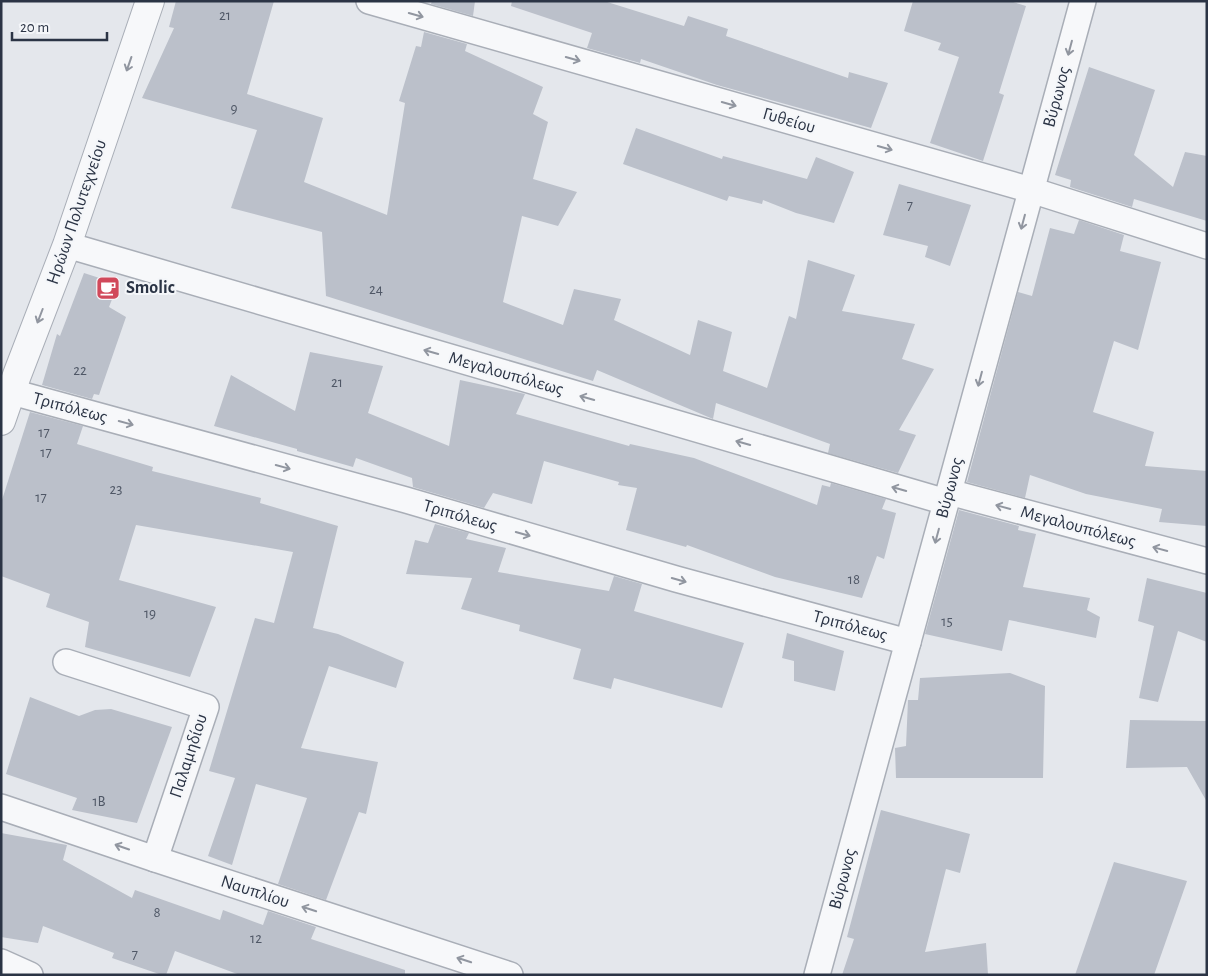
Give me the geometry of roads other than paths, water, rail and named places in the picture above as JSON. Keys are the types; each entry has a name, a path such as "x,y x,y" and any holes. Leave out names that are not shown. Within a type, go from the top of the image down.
{"street":[{"name":"Ηρώων Πολυτεχνείου","path":"1,421 10,379 67,245 150,1"},
{"name":"Γυθείου","path":"369,1 1031,190 1207,246"},
{"name":"Βύρωνος","path":"817,975 1083,1"},
{"name":"Μεγαλουπόλεως","path":"67,245 948,497 1207,561"},
{"name":"Τριπόλεως","path":"10,379 406,500 676,579 908,642"},
{"name":"Παλαμηδίου","path":"66,662 206,707 155,859"},
{"name":"Ναυπλίου","path":"1,807 510,975"},
{"path":"1,962 30,975"}],"place":[{"name":"Smolic","path":"108,288"}]}
